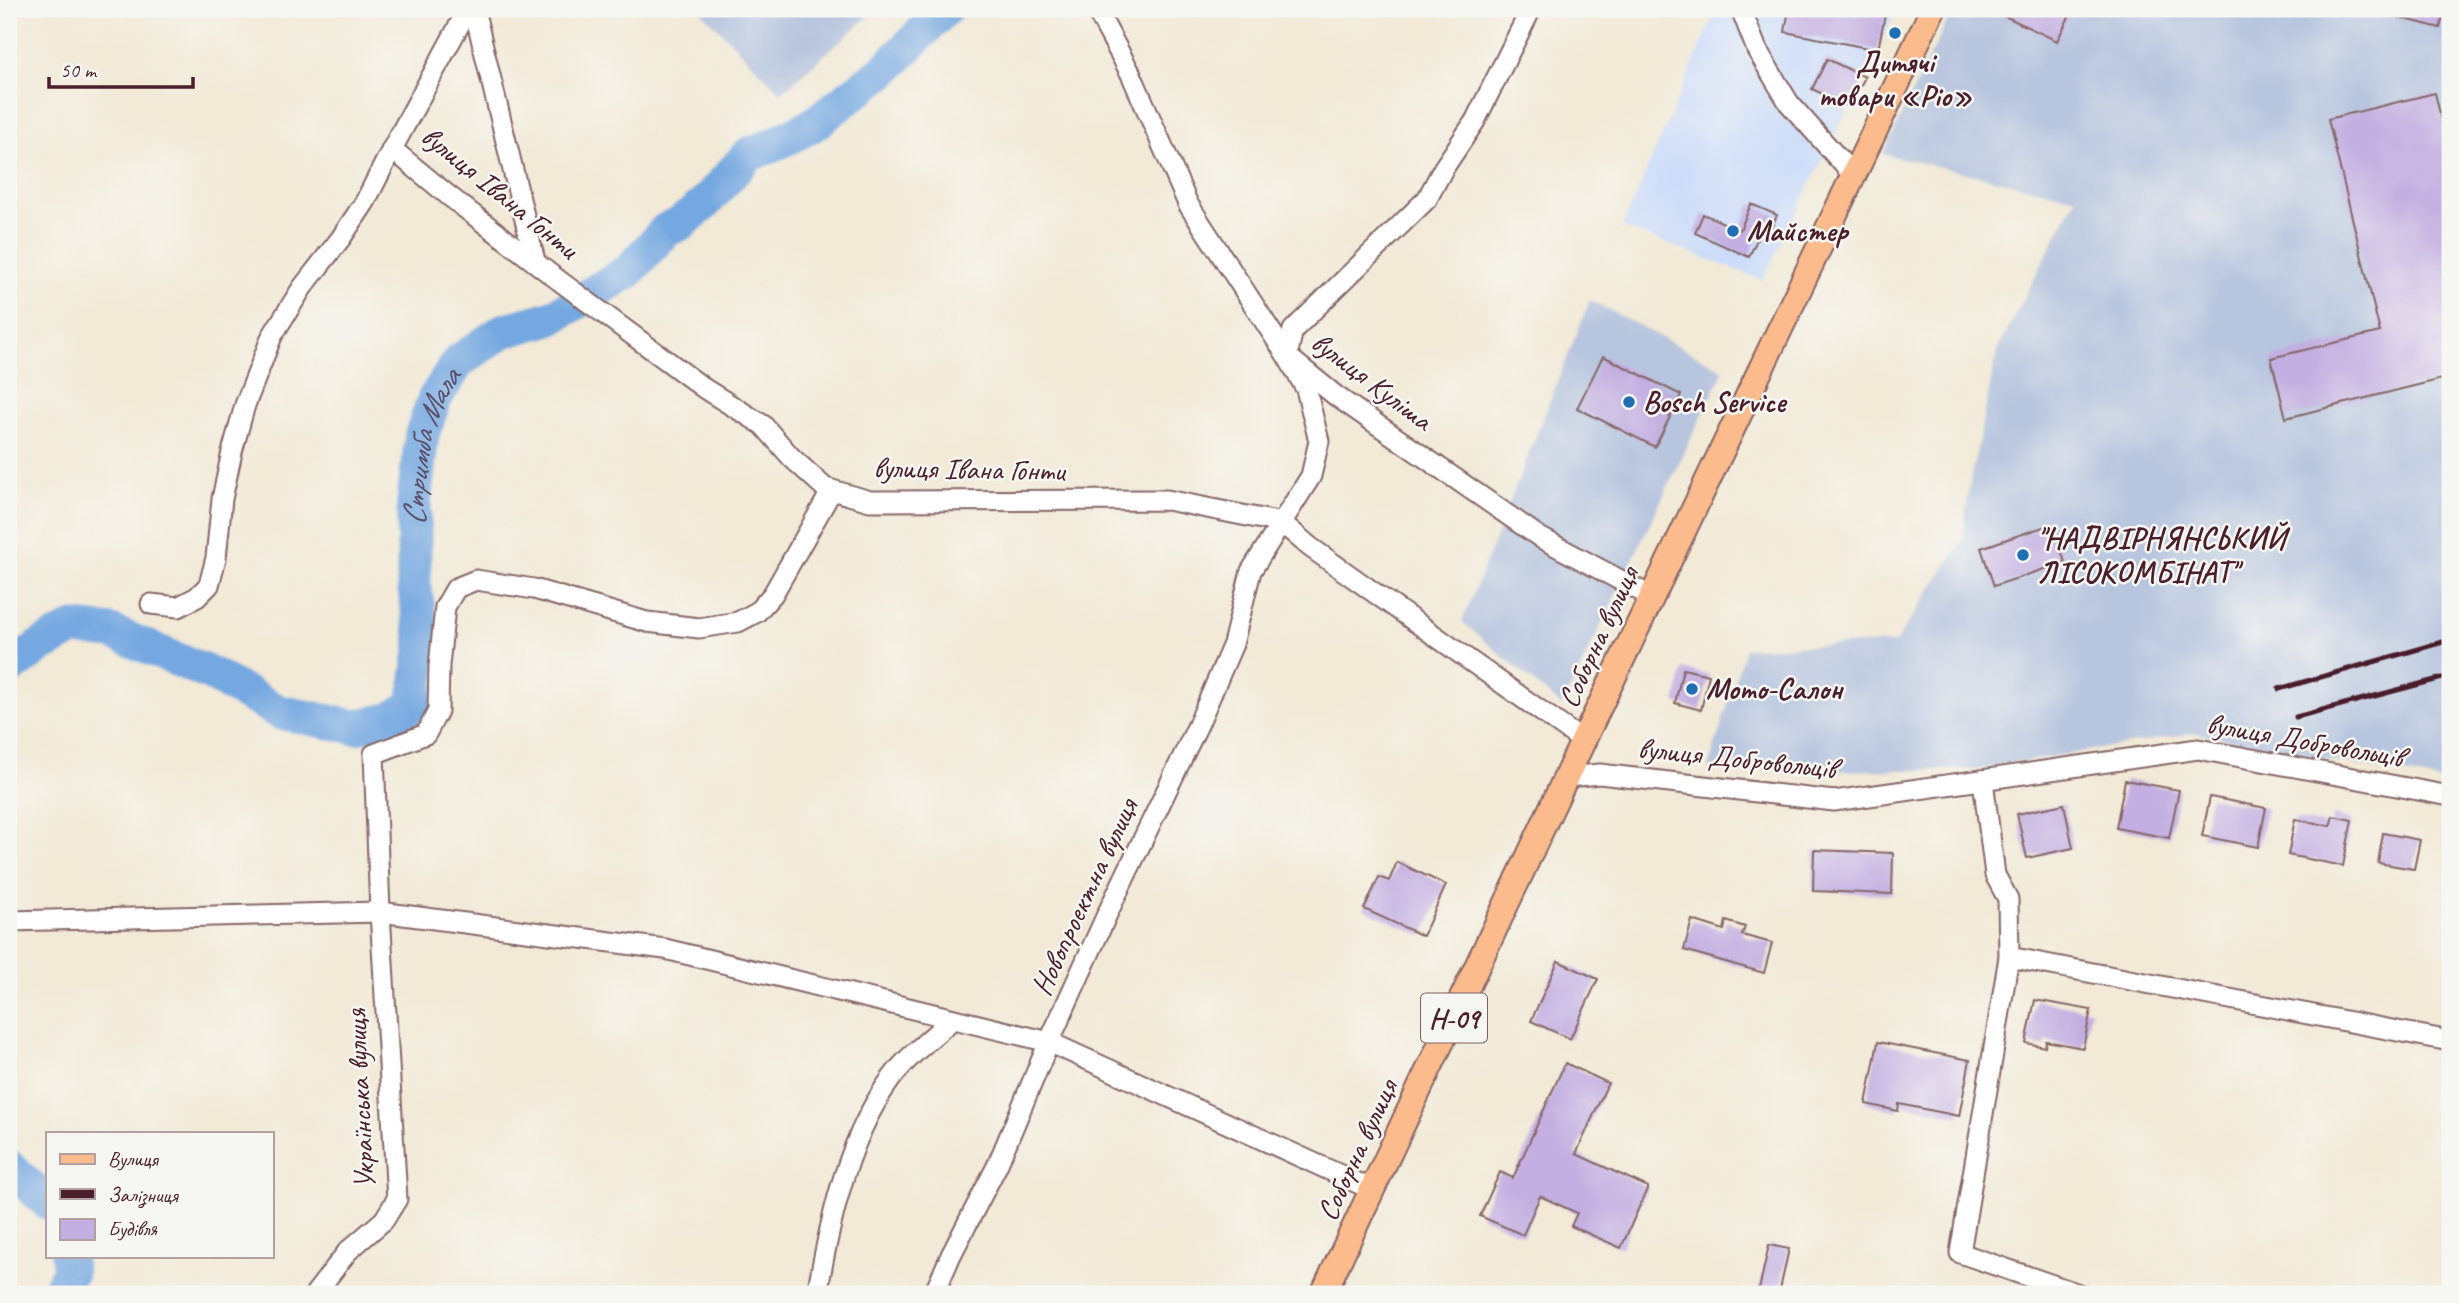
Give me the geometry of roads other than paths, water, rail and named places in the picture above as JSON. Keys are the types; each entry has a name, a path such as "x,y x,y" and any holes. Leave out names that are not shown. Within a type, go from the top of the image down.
{"main road":[{"name":"Соборна вулиця","path":"1323,1294 1583,741 1933,9"}],"street":[{"name":"вулиця Івана Гонти","path":"468,9 392,149 449,196 705,389 763,425 792,458 825,488 870,501 1167,500 1282,523 1310,547 1583,741"},
{"path":"474,9 542,267"},
{"name":"вулиця Куліша","path":"1096,9 1131,74 1188,204 1287,356 1336,396 1541,538 1652,597"},
{"path":"1287,356 1293,330 1427,199 1475,121 1531,9"},
{"path":"1741,9 1757,50 1789,103 1853,175"},
{"path":"151,604 178,607 197,597 209,585 216,558 222,499 232,452 245,405 272,336 302,288 365,202 392,149"},
{"name":"Новопроектна вулиця","path":"934,1294 997,1166 1049,1042 1233,644 1251,570 1311,476 1320,441 1306,390 1287,356"},
{"name":"Українська вулиця","path":"315,1294 348,1251 384,1220 397,1199 380,912 374,754 426,734 438,711 445,607 456,588 476,580 534,589 647,622 699,628 738,622 757,612 773,594 832,489"},
{"name":"вулиця Добровольців","path":"1567,777 1600,774 1833,801 2198,749 2450,796"},
{"path":"1983,780 1995,875 2008,900 2009,957 1961,1253 2079,1294"},
{"path":"9,921 380,912 665,949 1049,1042 1373,1191"},
{"path":"2009,957 2450,1041"},
{"path":"817,1294 827,1236 841,1184 880,1095 898,1070 953,1019"}],"waterway":[{"name":"Стримба Мала","path":"9,669 42,645 74,628 112,632 211,674 279,712 355,727 390,720 414,705 423,643 414,583 414,502 422,434 435,398 459,361 503,331 551,318 629,271 666,230 680,224 703,205 749,154 811,126 887,68 945,9"},
{"name":"Стримба Мала","path":"9,1167 46,1201"},
{"name":"Стримба Мала","path":"56,1294 70,1272 68,1258"}],"railway":[{"path":"2279,689 2450,640"},
{"path":"2296,717 2450,676"}],"place":[{"name":"Дитячі товари «Ріо»","path":"1895,33"},
{"name":"Майстер","path":"1733,231"},
{"name":"Bosch Service","path":"1629,402"},
{"name":"\"НАДВІРНЯНСЬКИЙ ЛІСОКОМБІНАТ\"","path":"2023,555"},
{"name":"Мото-Салон","path":"1692,689"}]}
